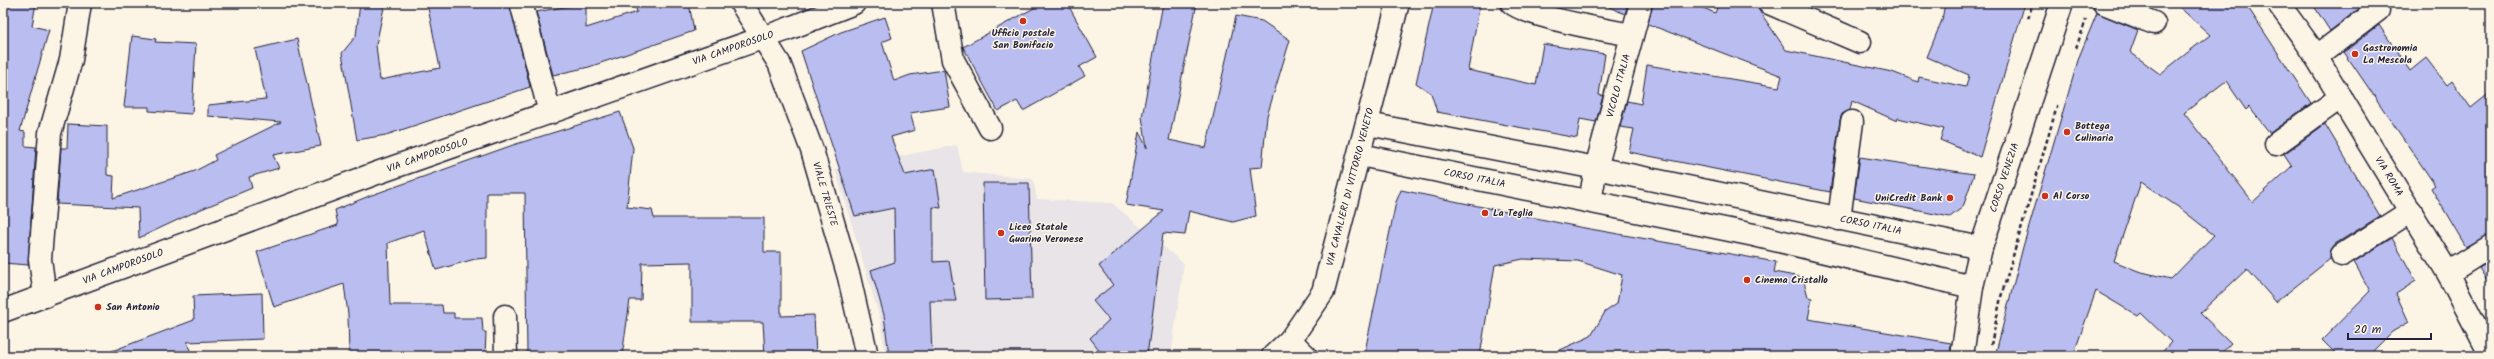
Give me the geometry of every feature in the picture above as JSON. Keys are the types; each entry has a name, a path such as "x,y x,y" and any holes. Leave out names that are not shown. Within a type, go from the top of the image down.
{"street":[{"path":"46,296 40,259 50,134 71,60 80,3"},
{"name":"VIALE TRIESTE","path":"741,3 779,63 812,150 849,277 867,356"},
{"name":"VIA CAMPOROSOLO","path":"3,311 377,173 764,38 854,3"},
{"path":"942,3 953,60 990,128"},
{"name":"VIA CAVALIERI DI VITTORIO VENETO","path":"1273,356 1290,340 1323,292 1360,155 1398,3"},
{"path":"1512,3 1516,7 1540,14 1632,35"},
{"name":"VICOLO ITALIA","path":"1596,168 1641,3"},
{"path":"1769,3 1860,42"},
{"name":"CORSO VENEZIA","path":"1962,356 1972,287 1981,248 2062,3"},
{"path":"2104,3 2154,23"},
{"name":"VIA ROMA","path":"2278,3 2316,57 2411,211 2448,273 2491,356"},
{"path":"522,6 550,113"},
{"path":"2316,57 2378,10"},
{"path":"2276,144 2341,97"},
{"path":"1839,219 1852,122"},
{"name":"CORSO ITALIA","path":"1368,124 1596,168 1981,248"},
{"name":"CORSO ITALIA","path":"1360,155 1754,235 1972,287"},
{"path":"1590,201 1596,168"},
{"path":"1754,235 1760,202"},
{"path":"2342,255 2411,211"},
{"path":"2448,273 2491,246"},
{"path":"506,316 506,356"},
{"path":"1290,340 1306,356"}],"path":[{"path":"2026,26 2033,3"},
{"path":"2073,55 2087,18"},
{"path":"1990,349 2001,297 2058,100"}],"shaded area":[{"name":"Liceo Statale Guarino Veronese","path":"957,145 963,172 1033,179 1037,199 1112,203 1184,264 1171,356 885,356 881,322 835,169"}],"building":[{"path":"3,3 36,3 32,26 49,30 20,131 25,132 25,146 36,147 28,265 3,263"},
{"path":"360,3 385,3 376,45 380,80 440,68 427,3 510,3 530,87 386,135 357,140 342,53 356,36"},
{"path":"586,3 586,28 637,12 634,3 689,3 694,31 589,67 553,75 536,12"},
{"path":"1043,3 1067,3 1097,57 1079,67 1085,76 1023,111 1017,101 998,111 963,47"},
{"path":"1163,3 1197,3 1169,140 1206,148 1236,16 1262,21 1290,40 1267,116 1262,167 1250,168 1256,216 1233,222 1189,211 1185,235 1163,233 1147,356 1104,356 1090,338 1109,320 1093,301 1113,285 1099,266 1164,211 1126,205 1139,132 1147,148 1142,117"},
{"path":"1434,3 1480,3 1468,70 1536,85 1543,44 1605,54 1599,95 1603,96 1596,122 1580,119 1577,138 1437,112 1431,93 1416,83"},
{"path":"1600,3 1628,3 1625,14"},
{"path":"1653,3 1692,3 1715,13 1719,3 1754,3 1786,50 1892,72 1918,82 1919,77 1966,87 1969,75 1927,57 1942,20 1945,3 2025,3 1980,157 1940,140 1944,129 1898,118 1897,121 1852,101 1850,110 1842,114 1840,120 1830,192 1629,152 1634,129 1620,127 1627,101 1641,104 1647,65 1779,87 1782,76 1648,24"},
{"path":"2175,3 2245,3 2311,103 2270,133 2249,107 2246,110 2226,81 2184,113 2253,202 2292,166 2284,154 2325,124 2380,216 2335,244 2331,250 2330,259 2276,302 2247,269 2200,313 2231,343 2219,356 2159,356 2171,342 2141,313 2138,316 2096,291 2073,356 1995,356 2023,247 2079,57 2097,13 2138,30 2130,52 2160,74 2210,35","holes":["2141,182 2181,209 2214,235 2171,279 2138,271 2114,261"]},
{"path":"2312,3 2364,3 2365,4 2330,31"},
{"path":"885,17 892,38 882,42 894,81 910,75 944,70 950,107 910,113 915,130 891,137 905,175 935,169 941,208 933,207 933,262 949,261 956,301 930,301 932,356 889,356 884,315 871,270 895,262 894,208 855,216 801,51 841,32"},
{"path":"2379,25 2410,71 2426,58 2447,85 2452,81 2471,108 2491,92 2491,234 2466,247 2431,188 2435,185 2344,52"},
{"path":"132,36 156,39 155,42 196,44 192,114 149,111 149,107 124,107"},
{"path":"297,39 321,146 273,155 279,168 249,177 252,188 199,210 139,238 138,208 57,204 61,148 67,148 68,124 107,126 107,175 114,176 113,198 195,171 216,160 214,155 281,122 208,116 208,105 266,99 255,49"},
{"path":"620,112 633,148 627,207 652,210 654,218 764,218 764,252 781,252 781,316 814,315 816,356 765,356 763,322 692,322 692,262 642,263 641,300 630,300 622,356 527,354 525,193 487,193 487,258 475,259 436,270 424,230 388,243 390,305 442,305 443,313 454,313 454,318 482,318 483,332 486,332 485,356 349,356 348,314 344,284 274,307 257,252 338,225 335,210 369,196 513,145"},
{"path":"1860,157 1974,174 1963,207 1950,217 1854,198"},
{"path":"983,183 1029,183 1032,299 985,300"},
{"path":"1401,190 1579,227 1776,262 1774,272 1800,277 1804,281 1808,297 1812,298 1808,319 1951,343 1950,356 1547,356 1591,336 1605,312 1617,304 1622,275 1578,261 1523,259 1495,265 1480,356 1364,356 1396,202"},
{"path":"2392,238 2416,281 2396,294 2409,322 2392,332 2368,356 2338,356 2322,340 2370,291 2354,262"},
{"path":"2491,261 2491,287 2479,268"},
{"path":"262,293 263,339 187,342 192,356 105,356 104,354 194,320 193,296"}],"place":[{"name":"Ufficio postale San Bonifacio","path":"1023,21"},
{"name":"Gastronomia La Mescola","path":"2355,54"},
{"name":"Bottega Culinaria","path":"2067,132"},
{"name":"Al Corso","path":"2045,196"},
{"name":"UniCredit Bank","path":"1950,198"},
{"name":"La Teglia","path":"1485,213"},
{"name":"Liceo Statale Guarino Veronese","path":"1001,233"},
{"name":"Cinema Cristallo","path":"1747,280"},
{"name":"San Antonio","path":"98,307"}]}
